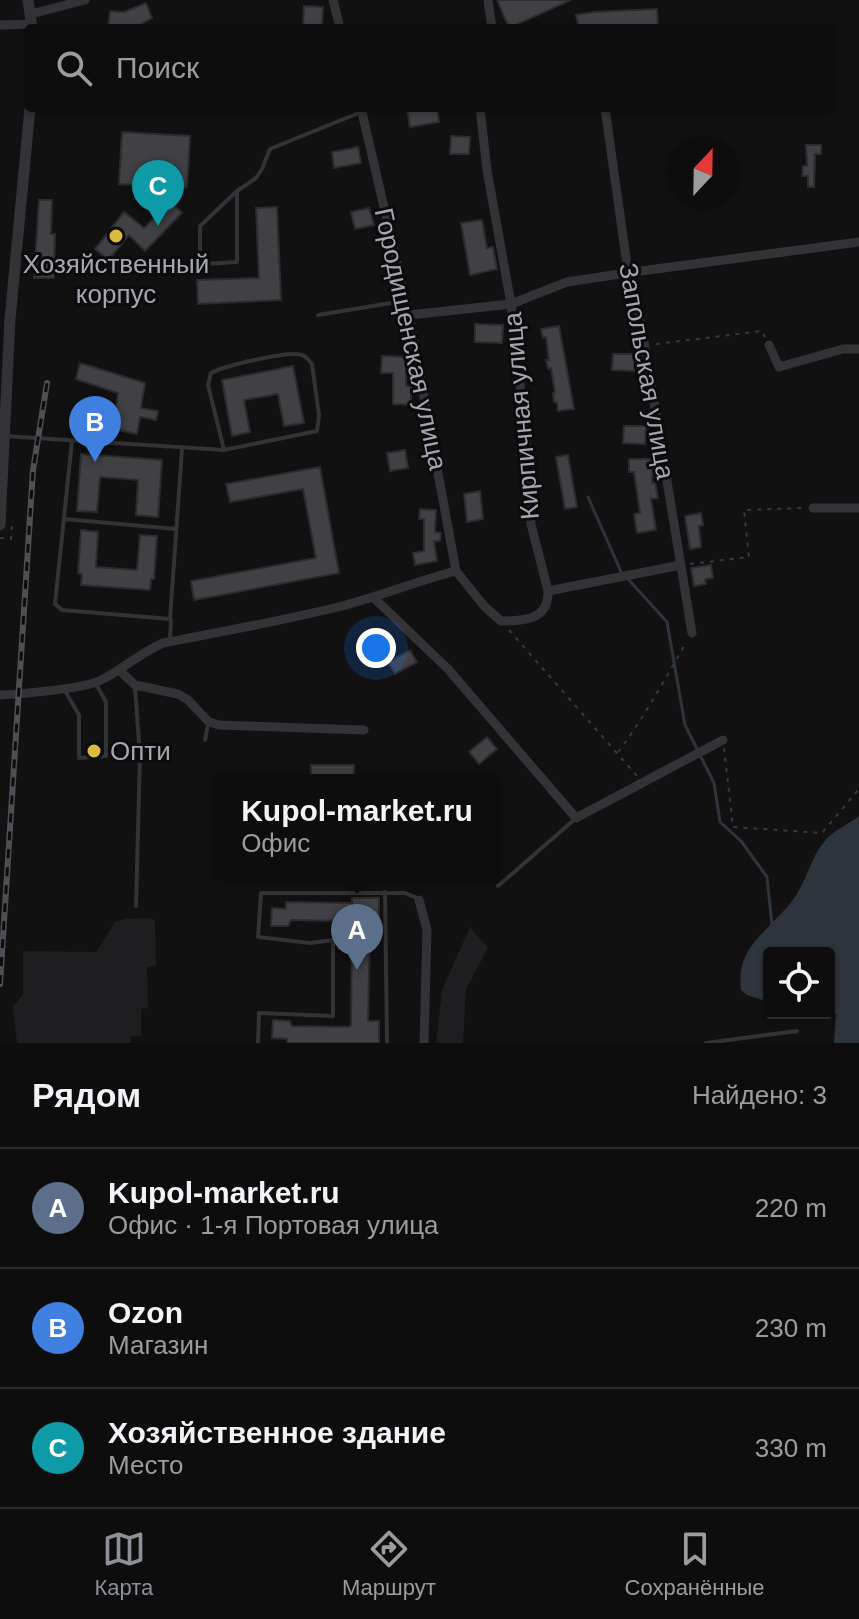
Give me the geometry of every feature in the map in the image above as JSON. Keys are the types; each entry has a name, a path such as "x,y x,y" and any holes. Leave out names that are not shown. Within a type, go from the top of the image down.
{"street":[{"path":"28,0 32,22"},
{"path":"0,25 32,22 85,0"},
{"path":"333,0 339,24"},
{"path":"488,0 491,24"},
{"path":"6,524 0,512 5,436 5,319 30,112"},
{"name":"Городищенская улица","path":"361,112 409,315 456,571"},
{"name":"Кирпичная улица","path":"480,112 487,170 511,304 530,474 531,524 548,591"},
{"name":"Запольская улица","path":"606,112 628,272 645,346 692,633"},
{"path":"409,315 511,304 567,282 628,272 859,242"},
{"path":"769,345 779,367 843,349 859,349"},
{"path":"813,508 859,508"},
{"path":"0,695 95,683 147,650 170,641 337,607 414,581 456,571 485,607 501,621 533,618 543,611 548,602 548,591 681,565"},
{"path":"373,597 448,669 576,818 723,740"},
{"path":"119,670 135,685 178,694 209,722 265,728 364,730"},
{"path":"419,900 427,930 424,1043"}],"lane":[{"path":"237,191 237,262 203,264 200,259 200,226 237,191 256,178 270,149 356,112"},
{"path":"318,315 405,301"},
{"path":"5,436 224,450 313,434 317,431 319,415 312,364 308,359 302,355 288,355 211,373 208,385 224,450"},
{"path":"72,441 55,604 62,610 170,619"},
{"path":"170,641 182,449"},
{"path":"64,519 176,529"},
{"path":"63,687 79,715 79,758 106,756 106,702 95,683"},
{"path":"135,685 140,756 136,906"},
{"path":"205,740 209,722"},
{"path":"498,886 576,818"},
{"path":"385,892 387,1043"},
{"path":"258,1043 259,1013 333,1016 333,940 310,943 258,937 261,893 409,893 419,900"},
{"path":"706,1043 797,1031"}],"path":[{"path":"645,346 762,331 769,345"},
{"path":"681,565 749,557 744,510 813,508"},
{"path":"0,538 11,539 6,524"},
{"path":"501,621 643,783"},
{"path":"617,753 644,718 692,633"},
{"path":"723,740 733,827 822,833 859,789"}],"shaded area":[{"path":"859,816 859,1043 834,1043 835,947 763,947 763,1000 741,990 744,959 751,947 790,904 820,847 832,834"},
{"path":"155,920 156,965 147,968 148,1008 141,1009 141,1036 131,1036 131,1043 17,1043 13,1006 23,995 23,951 96,952 115,922"},
{"path":"470,927 488,948 466,989 463,1043 436,1043 442,990"}],"building":[{"path":"497,0 571,0 518,24 507,24"},
{"path":"146,3 152,18 141,24 108,24 110,11 124,12"},
{"path":"304,6 323,7 322,24 303,24"},
{"path":"657,9 658,24 578,24 576,15"},
{"path":"408,112 438,112 439,122 410,127"},
{"path":"122,132 190,136 187,188 119,184"},
{"path":"451,136 470,137 469,154 450,154"},
{"path":"806,145 821,145 821,154 815,154 814,187 808,187 808,176 802,176 803,166 807,166"},
{"path":"358,147 361,163 334,168 332,152"},
{"path":"39,200 52,200 54,278 34,278"},
{"path":"171,201 182,213 145,251 129,235 108,260 95,249 124,212 144,228"},
{"path":"277,207 281,300 198,304 197,280 259,278 256,208"},
{"path":"369,208 374,225 355,229 351,212"},
{"path":"482,220 487,248 493,247 497,269 470,275 461,223"},
{"path":"475,324 503,325 502,343 475,342"},
{"path":"559,326 574,409 558,411 557,402 554,402 551,368 548,369 546,360 549,360 546,337 543,338 541,329"},
{"path":"613,354 635,354 634,371 612,370"},
{"path":"382,356 406,357 406,386 411,386 411,405 393,404 393,373 381,373"},
{"path":"80,363 145,383 141,408 158,411 156,420 140,417 137,434 113,429 118,393 76,379"},
{"path":"293,366 304,423 284,426 278,394 244,400 250,432 232,436 222,380"},
{"path":"624,426 646,426 645,444 623,443"},
{"path":"405,450 408,468 390,471 387,453"},
{"path":"81,454 162,460 158,517 136,515 138,480 100,477 97,512 77,511"},
{"path":"568,455 577,507 565,509 556,457"},
{"path":"629,459 653,459 652,483 655,482 658,498 651,499 656,530 637,533 634,514 640,513 634,472 629,472"},
{"path":"320,467 339,573 194,600 191,581 316,558 303,489 230,502 226,484"},
{"path":"480,491 483,519 467,522 464,494"},
{"path":"420,509 436,510 435,532 441,533 440,541 434,541 437,561 415,565 413,553 424,551 424,519 419,519"},
{"path":"701,513 701,547 690,549 685,516"},
{"path":"81,530 98,532 96,567 137,570 140,535 157,536 154,579 151,579 150,590 81,585 82,574 78,573"},
{"path":"711,565 713,578 705,579 706,584 694,586 691,568"},
{"path":"410,650 417,662 395,674 388,662"},
{"path":"487,737 497,749 479,764 469,752"},
{"path":"311,765 354,765 354,774 311,774"},
{"path":"352,898 379,898 379,926 370,925 368,1021 379,1021 379,1043 287,1043 287,1039 272,1038 273,1020 290,1021 292,1026 351,1025 352,924 349,921 291,920 288,926 271,926 272,908 286,909 286,902 352,903"}],"waterway":[{"path":"588,497 622,574"},
{"path":"628,579 667,622 685,725 714,783 720,822 741,841 767,877 772,925"}],"railway":[{"path":"0,984 33,470 47,383"}],"place":[{"name":"Хозяйственное здание","path":"158,226"},
{"name":"Хозяйственный корпус","path":"116,236"},
{"name":"Ozon","path":"95,462"},
{"name":"Опти","path":"94,751"},
{"name":"Kupol-market.ru","path":"357,970"}]}
